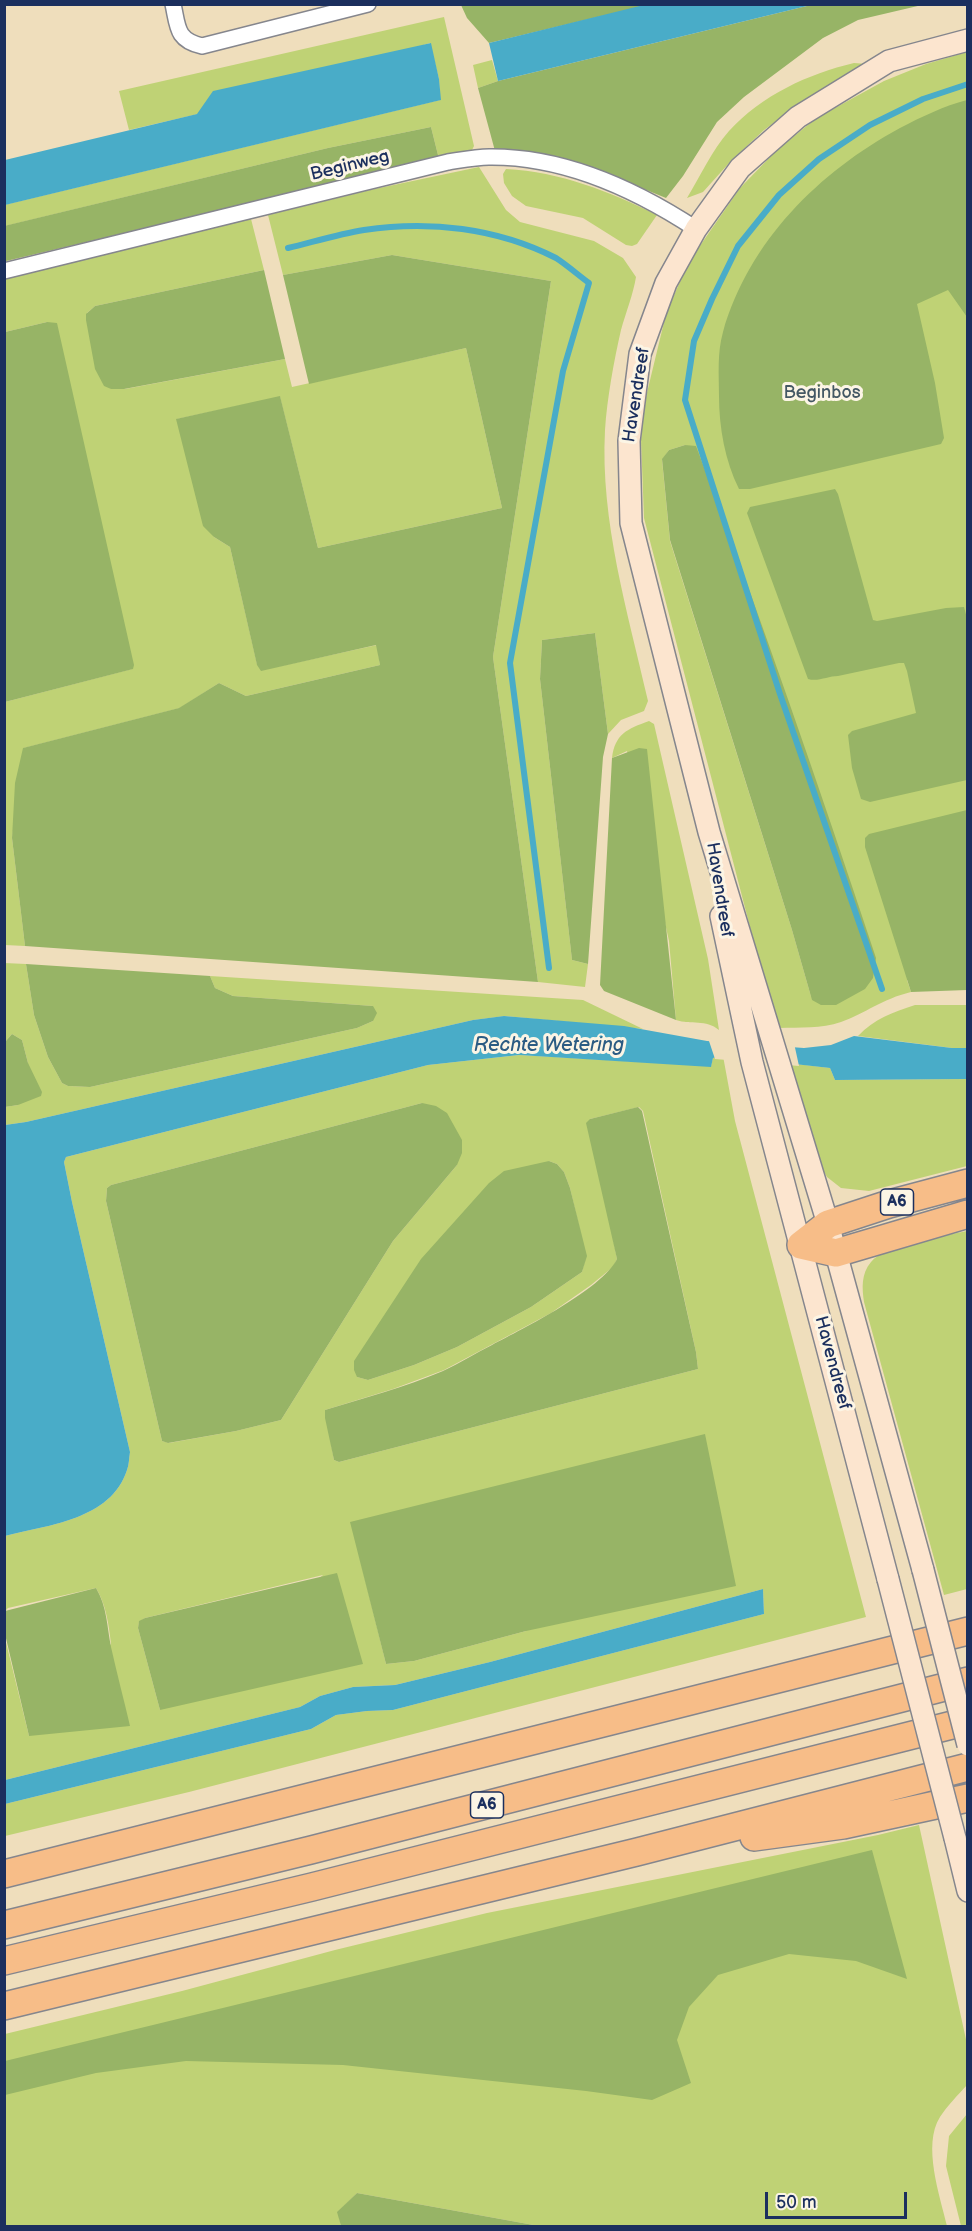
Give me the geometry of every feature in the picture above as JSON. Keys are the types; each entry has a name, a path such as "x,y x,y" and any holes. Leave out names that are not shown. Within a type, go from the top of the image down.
{"highway":[{"name":"A6","path":"828,1224 888,1204 968,1183"},
{"name":"A6","path":"836,1253 968,1214"},
{"path":"801,1245 828,1224"},
{"path":"801,1245 836,1253"},
{"path":"4,1874 968,1630"},
{"name":"A6","path":"4,1924 334,1844 968,1681"},
{"name":"A6","path":"4,1961 301,1890 968,1721"},
{"path":"4,2006 637,1852 968,1767"},
{"path":"637,1852 843,1825 968,1798"}],"street":[{"path":"173,4 180,35 189,43 202,46 368,4"},
{"name":"Havendreef","path":"968,40 889,61 798,117 740,168 696,229 666,284 640,354 628,441 632,523 710,832 828,1224 923,1570 968,1745"},
{"name":"Beginweg","path":"4,271 426,168 489,157 550,163 619,184 667,209 696,229"},
{"name":"Havendreef","path":"710,832 720,909 752,1062 968,1891"}],"green space":[{"path":"461,5 648,5 489,43 467,18"},
{"path":"811,5 922,5 858,20 823,38 744,97 717,122 683,176 666,198 612,176 495,151 478,88 498,81"},
{"path":"444,17 474,146 471,152 439,159 431,127 328,148 5,226 4,205 440,100 439,79 430,43 198,114 129,130 119,91"},
{"name":"Beginbos","path":"967,52 967,984 907,980 911,992 891,998 841,1022 818,1027 779,1028 764,981 644,518 641,440 644,405 666,314 688,263 740,188 776,151 815,119 884,81 926,64","holes":["686,445 812,1000 670,541 662,460 669,450"]},
{"path":"492,60 498,81 478,88 473,65"},
{"path":"854,63 867,64 799,104 764,130 703,192 687,198 723,138 742,118 771,97 803,80"},
{"path":"967,100 967,317 948,290 917,304 935,383 944,438 941,444 750,489 739,489 730,467 722,432 719,408 719,356 723,332 750,268 769,239 791,212 842,166 900,128 933,112"},
{"path":"431,127 439,159 6,261 4,226 328,148"},
{"path":"479,167 506,210 520,222 594,241 623,258 636,277 621,330 611,380 605,430 605,464 611,533 617,567 648,701 644,711 621,720 608,734 595,633 542,640 540,679 572,960 588,964 585,987 538,982 493,657 551,281 392,255 283,275 268,215"},
{"path":"506,169 546,174 584,184 657,215 637,244 626,245 583,218 526,206 512,196 504,183 503,174"},
{"path":"251,219 264,270 95,306 87,313 111,389 125,389 285,359 292,387 466,348 502,508 318,548 280,397 177,419 214,537 230,547 257,664 276,667 377,645 380,665 246,696 219,683 180,708 24,748 12,838 25,946 5,945 5,702 132,669 47,322 5,332 4,276"},
{"path":"392,255 551,281 493,657 538,982 25,946 12,838 15,783 23,748 179,708 219,683 246,696 380,665 376,645 261,671 257,665 230,547 214,537 203,526 176,419 280,396 318,548 502,508 466,348 309,384 283,275"},
{"path":"264,270 285,359 124,389 111,389 104,386 95,369 86,320 86,314 95,306"},
{"path":"47,322 57,323 134,665 133,669 5,702 5,332"},
{"path":"685,445 696,446 720,509 789,701 876,958 873,978 865,989 836,1005 821,1005 812,1000 670,540 662,459 669,450"},
{"path":"835,489 873,620 964,607 968,622 967,780 870,802 861,799 852,768 848,735 852,731 916,713 904,663 838,676 808,679 747,513 750,507"},
{"path":"595,633 608,734 603,757 588,964 572,960 540,679 542,640"},
{"path":"649,721 654,724 708,959 719,1030 709,1024 676,1020 669,941 627,751 612,758 616,743 623,733"},
{"path":"639,748 647,749 676,1020 604,991 600,985 612,758"},
{"path":"967,810 967,990 911,992 865,847 865,838 869,834"},
{"path":"4,963 26,964 34,1015 48,1057 62,1083 68,1086 90,1087 357,1028 373,1021 373,1006 233,996 215,988 210,976 583,1000 643,1029 505,1016 473,1020 5,1125 5,1107 18,1105 28,1063 22,1040 12,1034 5,1042"},
{"path":"26,964 210,976 215,988 233,996 373,1006 377,1013 373,1021 357,1028 90,1087 68,1086 62,1083 48,1057 34,1015"},
{"path":"915,1005 967,1005 967,1048 858,1036 884,1017"},
{"path":"12,1034 22,1040 28,1063 42,1092 41,1096 18,1105 5,1107 5,1042"},
{"path":"519,1055 711,1066 713,1058 723,1056 735,1121 866,1617 189,1792 5,1836 5,1804 311,1729 336,1715 393,1710 764,1614 763,1589 395,1685 353,1687 320,1696 300,1707 5,1780 4,1634 29,1736 111,1644 105,1608 96,1588 8,1608 5,1611 5,1536 76,1518 107,1500 119,1487 128,1468 130,1452 72,1202 64,1162 66,1157 428,1065","holes":["422,1103 457,1165 393,1241 281,1420 169,1443 162,1441 106,1201 107,1188 111,1185","639,1107 643,1111 698,1369 339,1462 334,1460 325,1410 444,1370 551,1313 613,1267 617,1259 590,1119","549,1161 557,1164 564,1172 570,1188 586,1256 582,1272 531,1307 457,1347 414,1365 368,1380 357,1377","351,1522 526,1631 414,1661 386,1664","323,1575 160,1710 138,1628 139,1622 145,1618"]},
{"path":"788,1063 830,1068 835,1080 967,1079 967,1166 869,1191 841,1188 827,1177 815,1156"},
{"path":"422,1103 436,1106 447,1113 462,1140 462,1153 457,1165 393,1241 281,1420 236,1431 168,1443 162,1441 106,1201 107,1188 111,1185"},
{"path":"638,1107 642,1111 698,1369 339,1462 334,1460 325,1410 400,1387 449,1368 560,1307 608,1271 617,1259 586,1123 590,1119"},
{"path":"549,1161 557,1164 564,1172 570,1188 587,1256 582,1272 531,1307 457,1347 414,1365 368,1380 357,1377 354,1361 421,1259 489,1183 504,1171"},
{"path":"967,1231 967,1589 944,1595 864,1302 863,1281 865,1271 871,1262 889,1250"},
{"path":"705,1434 736,1586 526,1631 414,1661 386,1664 350,1522"},
{"path":"337,1573 363,1664 160,1710 138,1628 139,1621"},
{"path":"96,1588 105,1609 111,1647 130,1726 29,1736 5,1634 5,1611"},
{"path":"919,1825 967,2044 967,2085 940,2117 935,2128 933,2142 934,2171 947,2226 539,2226 357,2193 338,2212 341,2226 5,2226 5,2034 487,1913"},
{"path":"872,1850 907,1979 856,1961 789,1954 718,1975 689,2007 677,2040 691,2083 652,2100 343,2065 186,2061 96,2073 5,2095 5,2061"},
{"path":"967,2114 967,2226 961,2226 946,2166 949,2136"},
{"path":"357,2193 539,2226 341,2226 337,2212"}],"water":[{"path":"648,4 811,5 498,81 489,43"},
{"path":"431,43 441,100 5,205 5,160 197,114 213,91"},
{"name":"Rechte Wetering","path":"504,1016 624,1026 707,1041 804,1048 831,1045 854,1036 967,1048 967,1079 835,1080 830,1068 723,1056 713,1058 711,1067 519,1055 428,1065 66,1157 64,1162 72,1202 130,1452 129,1464 119,1487 107,1500 92,1510 76,1518 5,1536 5,1125 473,1020"},
{"path":"763,1589 764,1614 393,1710 336,1715 311,1729 5,1804 5,1780 300,1707 320,1696 353,1687 395,1685"}],"pier":[{"path":"708,1038 794,1043 799,1066 715,1059"}],"waterway":[{"path":"882,989 780,694 685,400 694,341 712,299 738,246 779,195 819,159 870,125 923,99 968,84"},
{"path":"288,248 355,232 388,227 462,229 486,233 533,248 556,258 589,283 563,371 510,663 549,968"}]}
